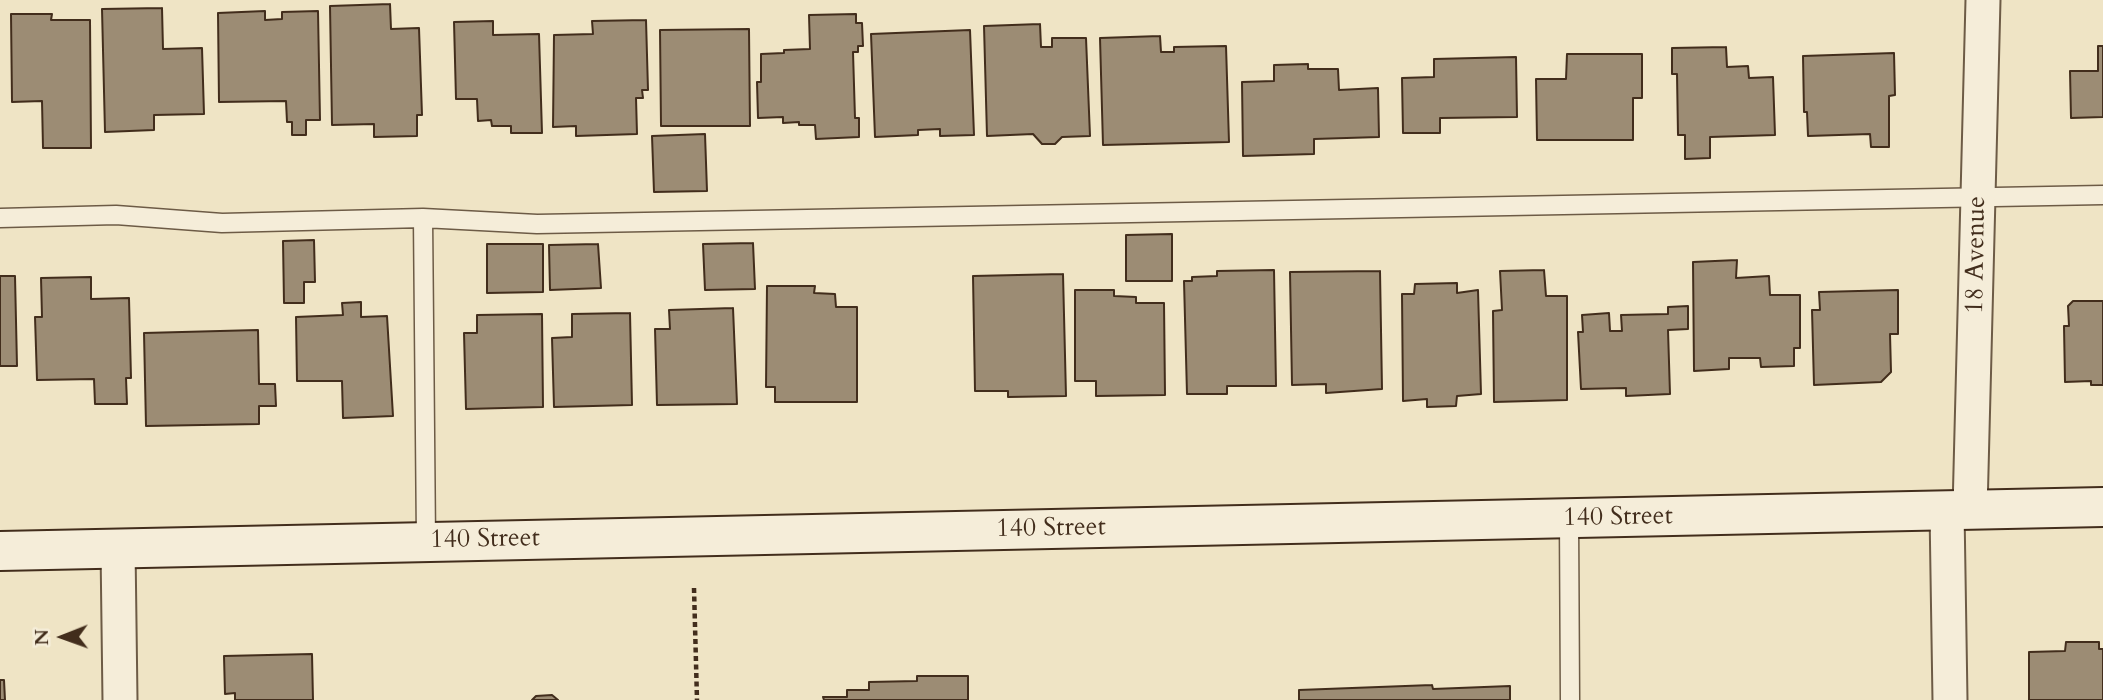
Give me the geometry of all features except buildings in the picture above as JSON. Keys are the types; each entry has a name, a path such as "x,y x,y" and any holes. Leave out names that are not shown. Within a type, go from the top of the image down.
{"main road":[{"name":"140 Street","path":"0,551 2103,507"}],"street":[{"name":"18 Avenue","path":"1950,700 1978,198 1983,0"},
{"path":"118,548 120,700"}],"lane":[{"path":"0,218 116,215 222,223 423,218 551,224 2103,195"},
{"path":"423,218 426,541"},
{"path":"1569,519 1570,700"}],"path":[{"path":"694,588 697,700"}]}
